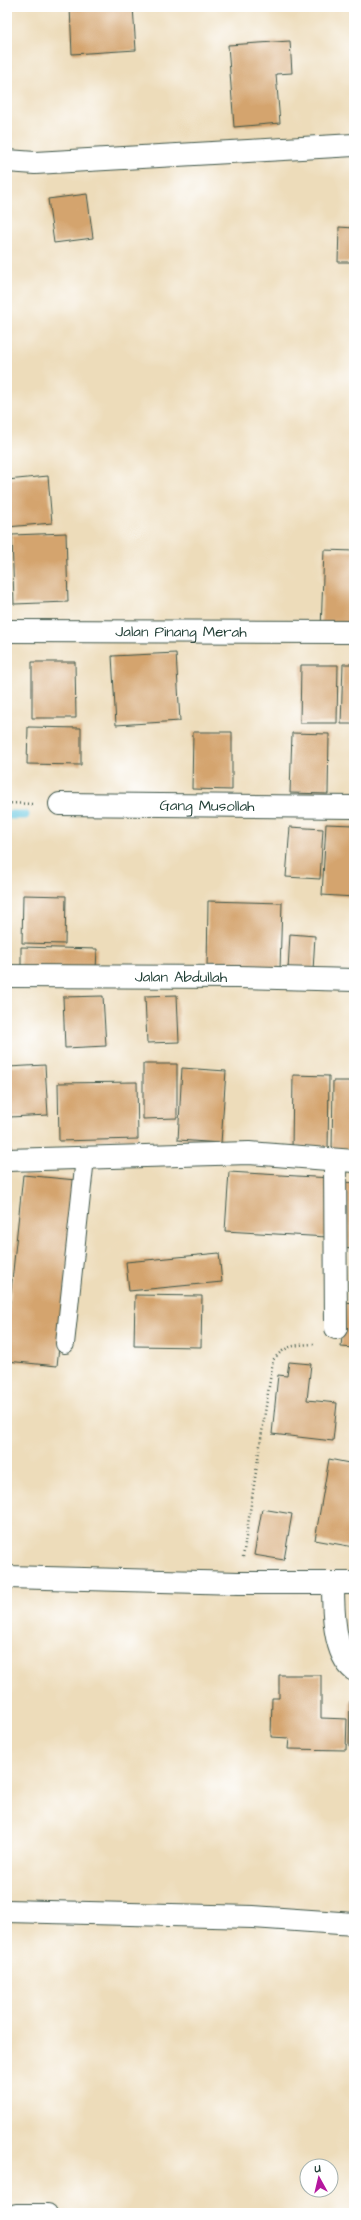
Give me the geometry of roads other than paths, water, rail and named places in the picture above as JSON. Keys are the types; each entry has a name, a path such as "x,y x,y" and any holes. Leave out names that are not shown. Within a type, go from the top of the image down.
{"street":[{"path":"7,161 35,164 354,146"},
{"name":"Jalan Pinang Merah","path":"7,631 354,632"},
{"name":"Gang Musollah","path":"60,804 354,807"},
{"name":"Jalan Abdullah","path":"7,976 237,977 354,980"},
{"path":"7,1160 249,1153 345,1160 336,1328"},
{"path":"7,1577 239,1583 354,1583"},
{"path":"333,1583 334,1627 348,1665 354,1670"},
{"path":"7,1911 253,1917 354,1924"}],"lane":[{"path":"65,1344 85,1158"},
{"path":"16,2213 48,2213"}],"waterway":[{"path":"7,815 25,815"}]}
